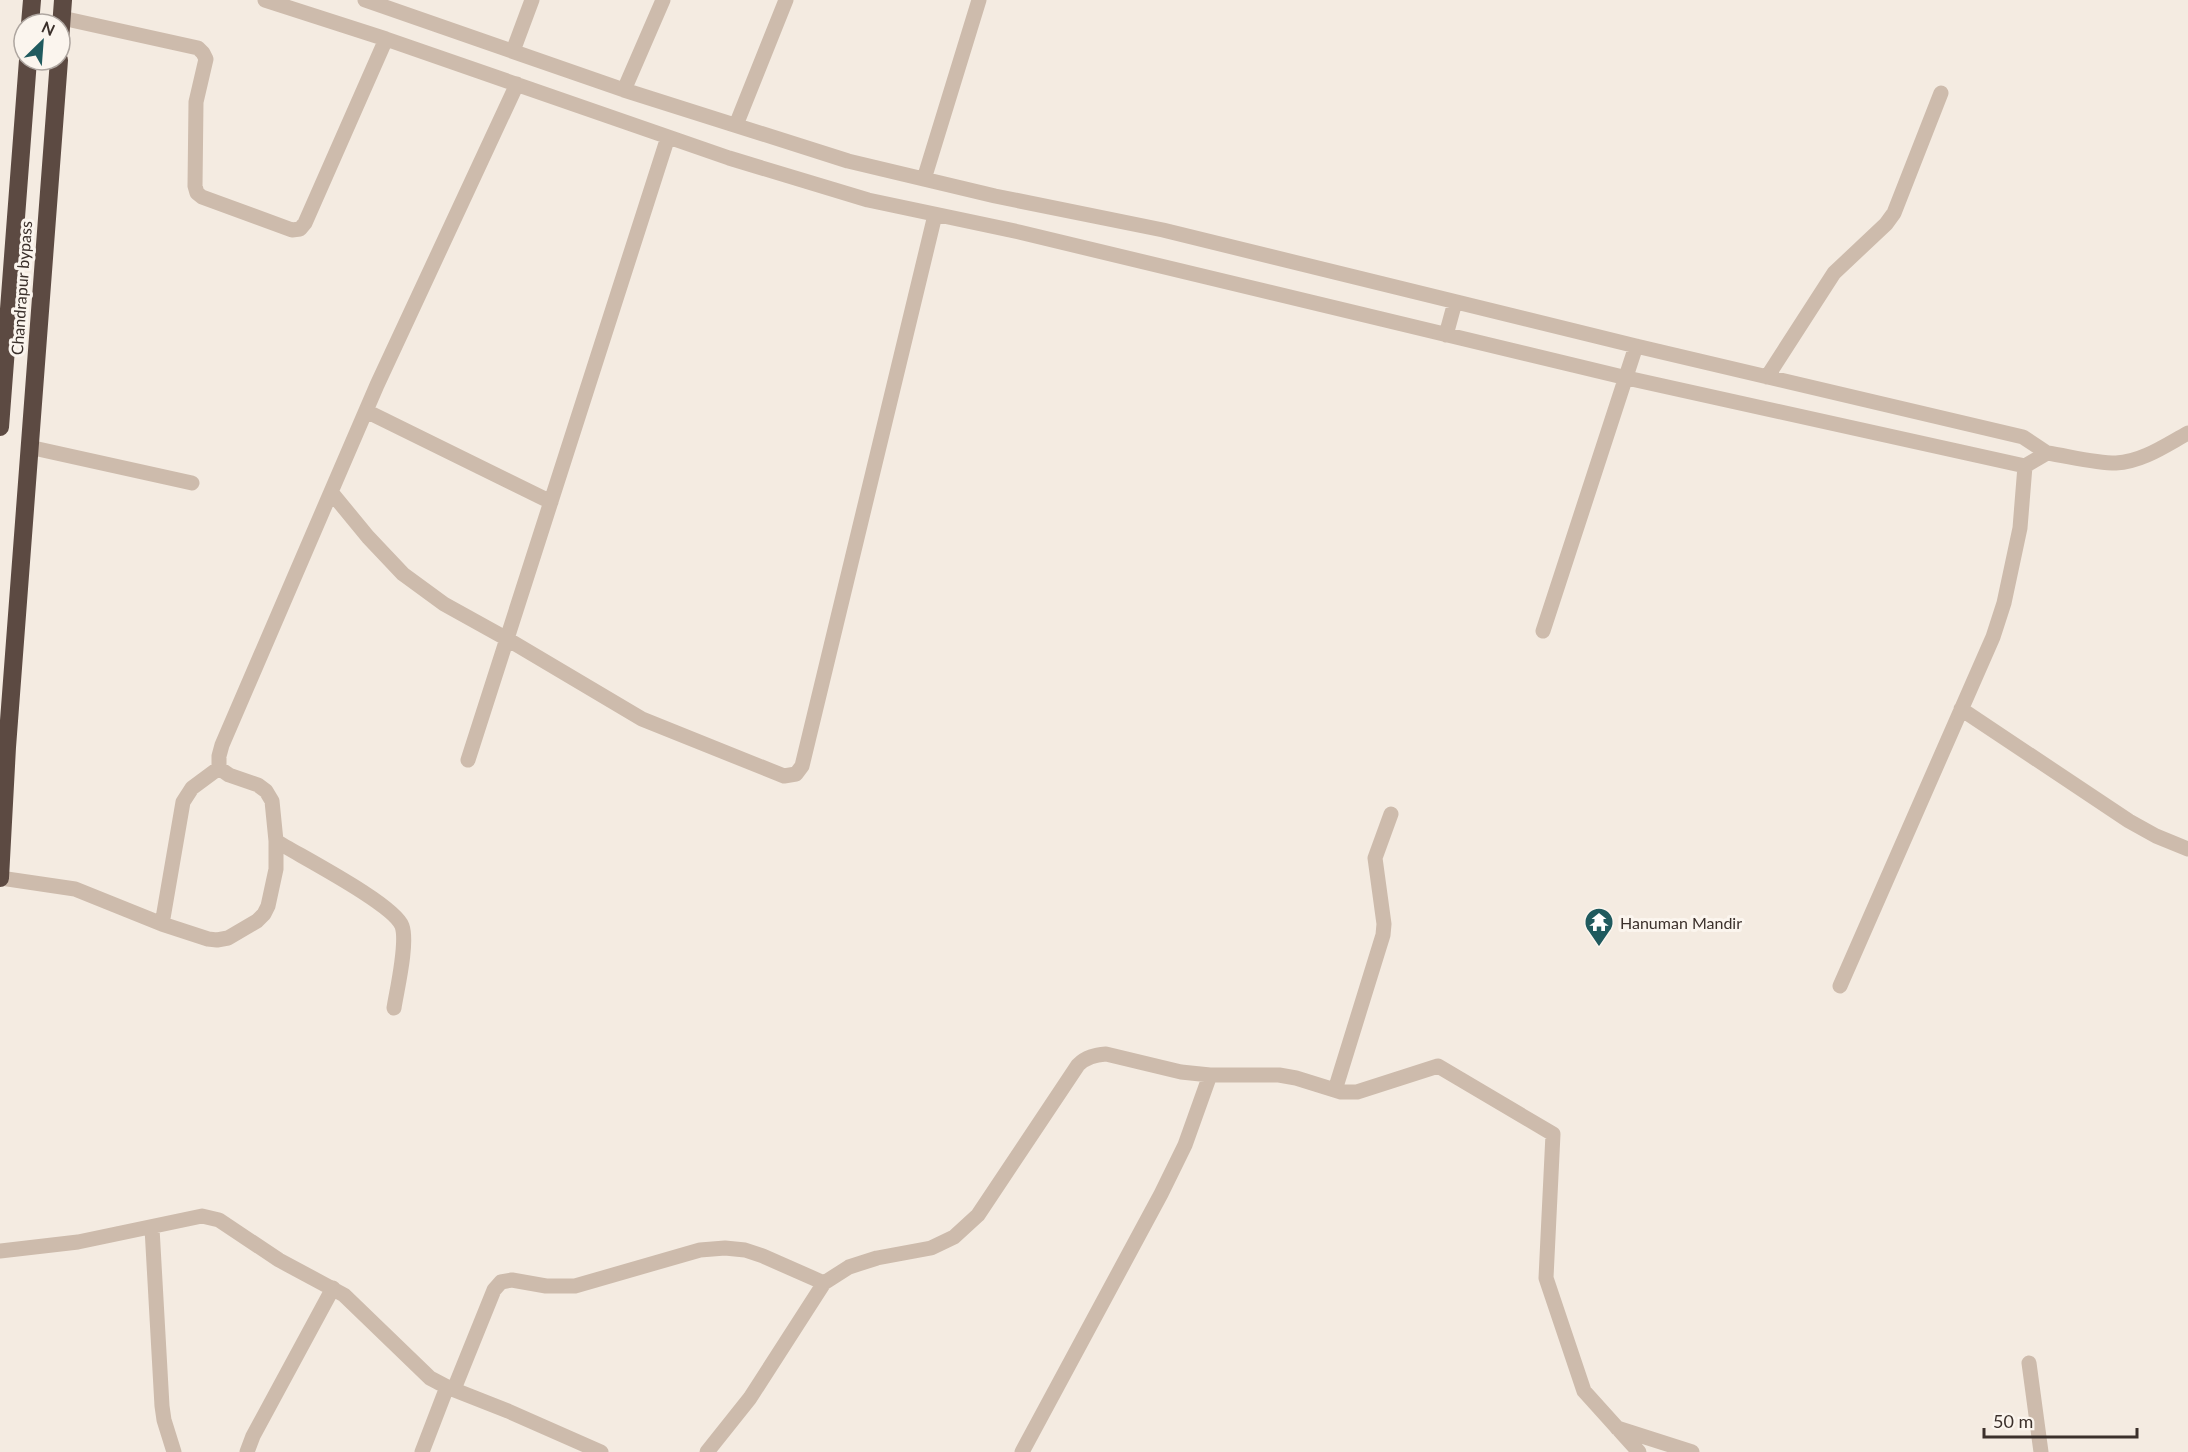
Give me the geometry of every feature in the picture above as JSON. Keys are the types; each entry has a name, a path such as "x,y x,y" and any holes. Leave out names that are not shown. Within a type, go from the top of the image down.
{"highway":[{"name":"Chandrapur bypass","path":"0,427 27,72"},
{"name":"Chandrapur bypass","path":"0,878 57,72"}],"street":[{"path":"266,0 386,39 729,158 868,200 1030,235 1627,378 2025,466 2047,453"},
{"path":"365,0 395,5 513,51 624,90 848,161 995,196 1163,230 1636,346 2023,437 2047,453 2116,463 2154,452 2188,433"},
{"path":"513,51 532,0"},
{"path":"624,90 663,0"},
{"path":"736,125 786,0"},
{"path":"924,179 980,0"},
{"path":"62,9 198,48 206,59 195,112 195,186 197,193 202,197 292,230 300,229 305,223 386,39"},
{"path":"219,768 222,744 366,411 517,84"},
{"path":"1767,377 1834,273 1870,240 1894,213 1941,93"},
{"path":"468,760 668,136"},
{"path":"331,492 368,537 403,574 444,604 642,719 784,776 796,774 802,766 805,755 935,215"},
{"path":"1446,335 1455,302"},
{"path":"1543,631 1636,346"},
{"path":"366,411 550,502"},
{"path":"29,447 192,483"},
{"path":"1840,986 1993,637 2004,603 2020,528 2025,466"},
{"path":"1961,709 2129,821 2156,836 2188,849"},
{"path":"0,878 75,889 162,924 217,940 228,938 257,921 268,906 276,869 276,841 272,801 266,791 258,785 229,775 219,768"},
{"path":"162,924 183,802 192,788 219,768"},
{"path":"1335,1090 1383,935 1384,924 1375,858 1390,814"},
{"path":"276,841 380,903 402,924 404,939 394,1008"},
{"path":"707,1452 750,1398 824,1283 849,1267 877,1257 931,1248 954,1237 978,1215 1078,1065 1096,1054 1106,1054 1181,1072 1210,1075 1279,1075 1335,1090 1357,1092 1438,1066 1553,1134 1546,1278 1584,1391 1633,1450"},
{"path":"1022,1452 1161,1194 1185,1145 1210,1075"},
{"path":"0,1251 78,1242 202,1216 211,1217 279,1260 351,1300 430,1378 601,1452"},
{"path":"152,1228 162,1406 174,1452"},
{"path":"422,1452 494,1290 501,1282 512,1280 546,1286 575,1286 700,1250 725,1248 745,1250 763,1256 824,1283"},
{"path":"247,1452 253,1436 333,1288"},
{"path":"2029,1363 2041,1452"},
{"path":"1617,1428 1692,1452"}],"place":[{"name":"Hanuman Mandir","path":"1599,948"}]}
